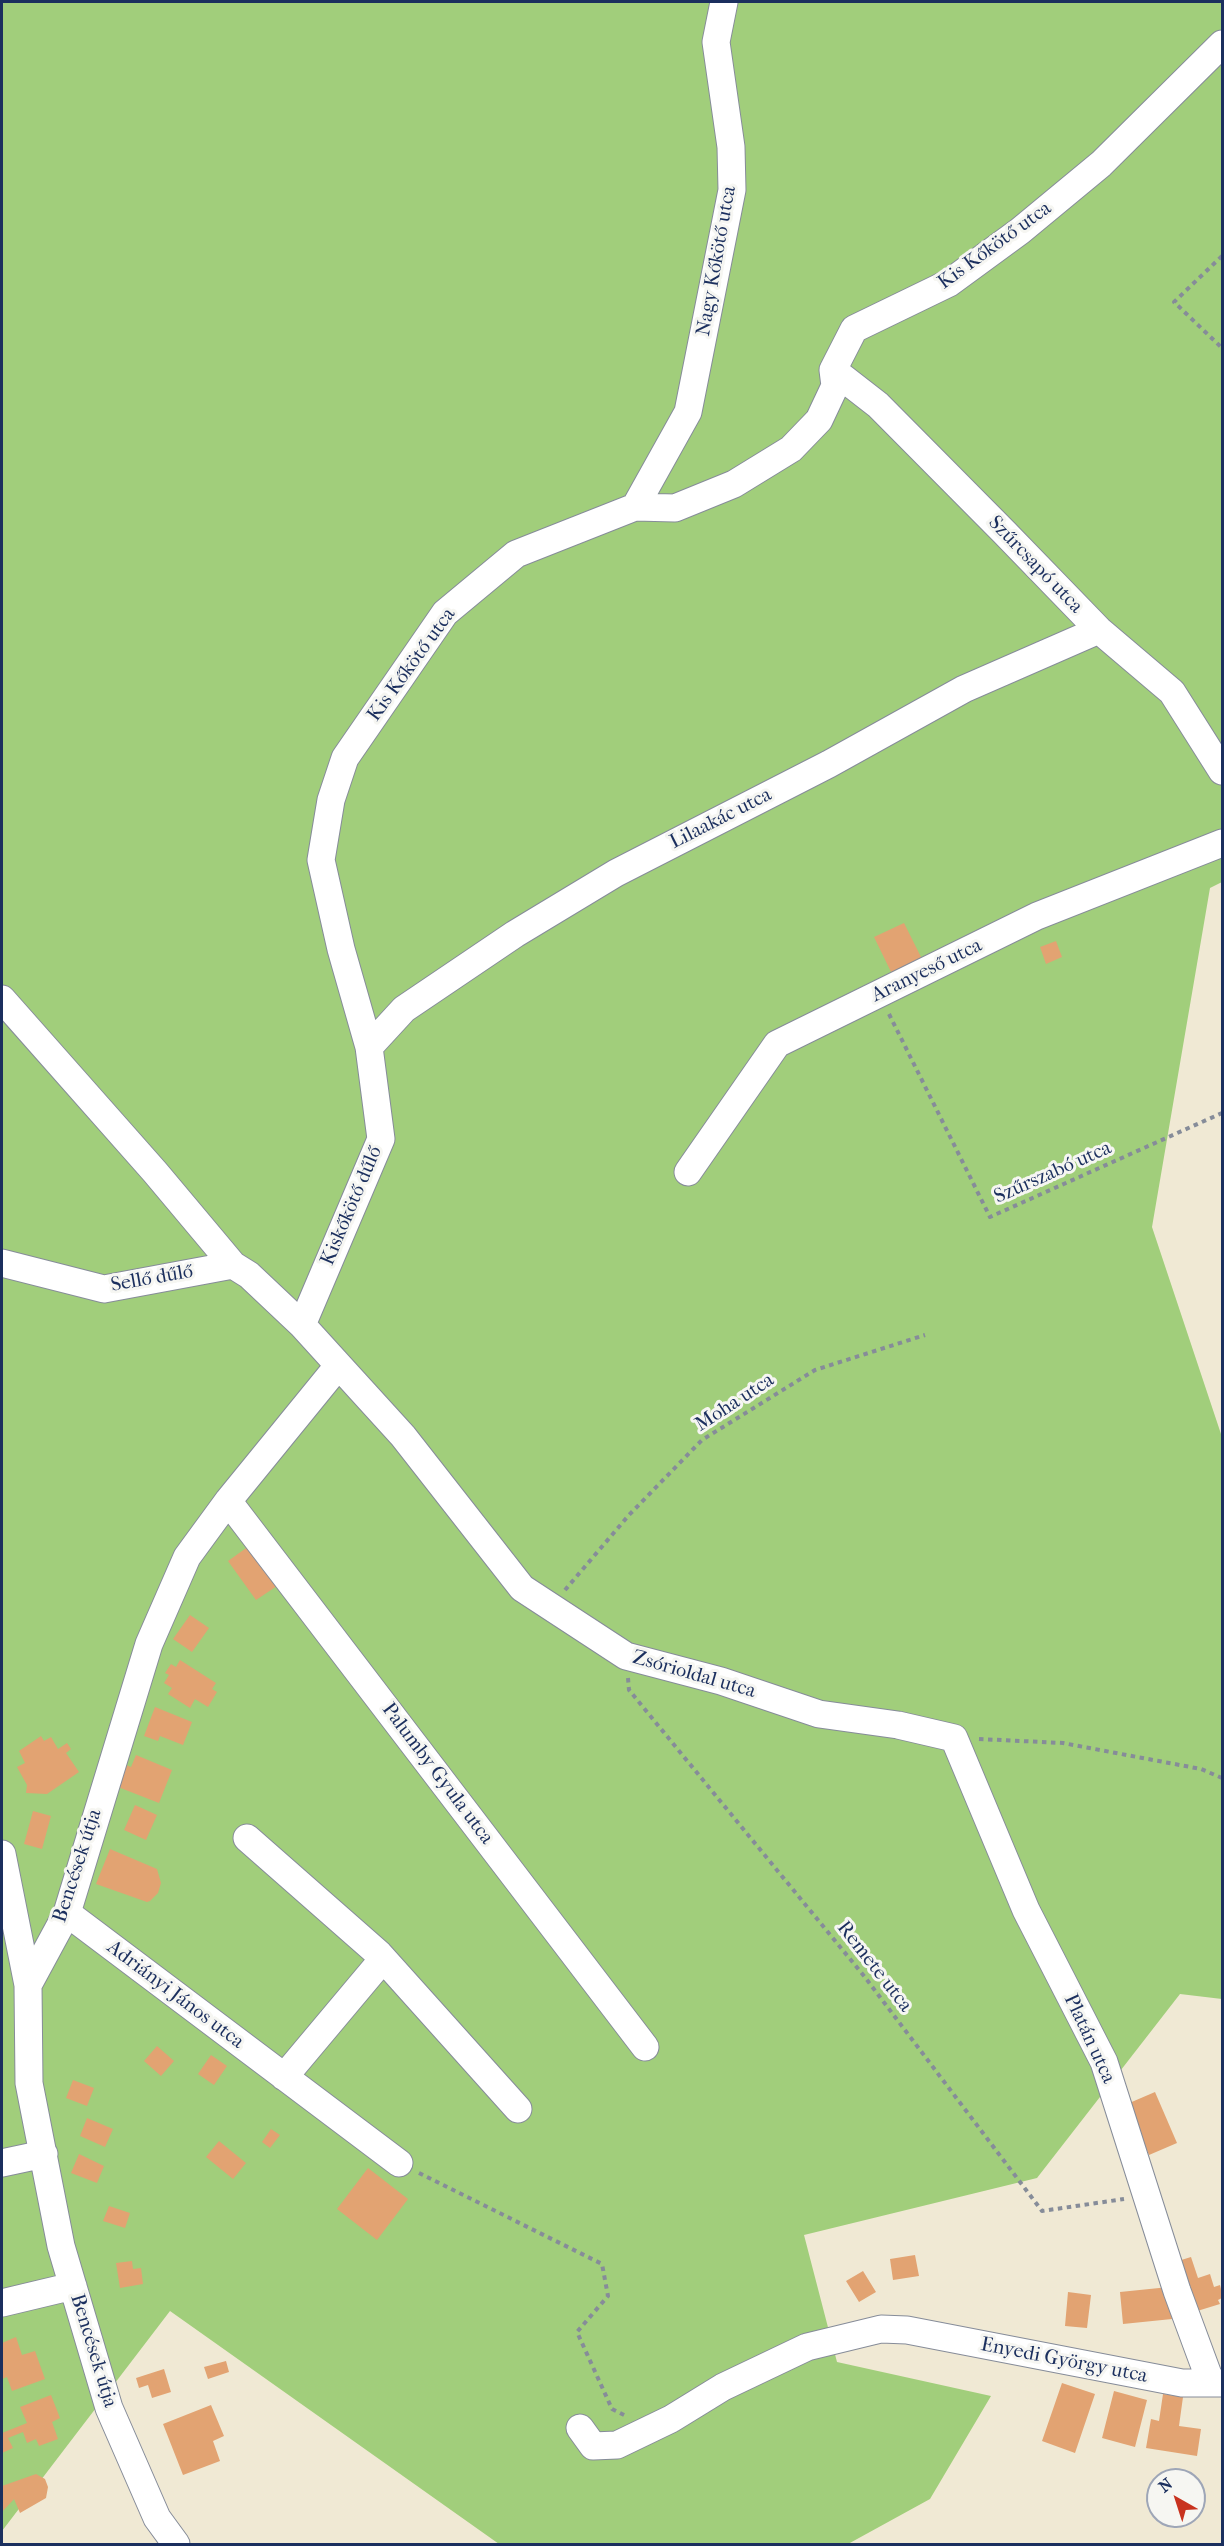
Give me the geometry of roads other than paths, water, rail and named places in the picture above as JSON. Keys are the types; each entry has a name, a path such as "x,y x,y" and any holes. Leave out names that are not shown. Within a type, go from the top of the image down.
{"street":[{"name":"Nagy Kőkötő utca","path":"635,507 688,412 732,190 730,147 716,42 724,2"},
{"name":"Kis Kőkötő utca","path":"369,1047 341,949 321,860 331,800 345,758 445,614 516,554 635,507 675,508 734,484 791,449 819,420 835,386 833,370 854,330 949,283 1020,231 1101,164 1222,44"},
{"name":"Szűrcsapó utca","path":"833,370 878,405 1099,630 1172,692 1222,771"},
{"name":"Lilaakác utca","path":"369,1047 404,1009 515,934 616,873 829,765 964,690 1099,630"},
{"name":"Aranyeső utca","path":"688,1172 777,1044 1037,916 1222,843"},
{"name":"Zsórioldal utca","path":"2,999 155,1172 233,1265 249,1275 302,1325 403,1436 522,1588 626,1656 721,1681 819,1714 898,1725 954,1738"},
{"name":"Kiskőkötő dűlő","path":"302,1325 381,1139 369,1047"},
{"name":"Sellő dűlő","path":"2,1263 104,1289 233,1265"},
{"name":"Bencések útja","path":"176,2544 157,2518 109,2408 73,2286 62,2246 29,2083 18,1979 67,1913 149,1644 187,1557 228,1501 338,1365"},
{"name":"Palumby Gyula utca","path":"228,1501 645,2047"},
{"name":"Platán utca","path":"954,1738 1026,1910 1104,2062 1177,2291 1216,2383"},
{"path":"247,1838 383,1959 518,2109"},
{"path":"2,1854 18,1979"},
{"name":"Adriányi János utca","path":"67,1913 399,2163"},
{"path":"284,2077 383,1959"},
{"path":"2,2163 44,2154"},
{"path":"2,2302 73,2286"},
{"name":"Enyedi György utca","path":"580,2428 593,2446 617,2445 671,2419 723,2387 807,2347 882,2329 907,2330 1182,2384 1216,2383"}]}
